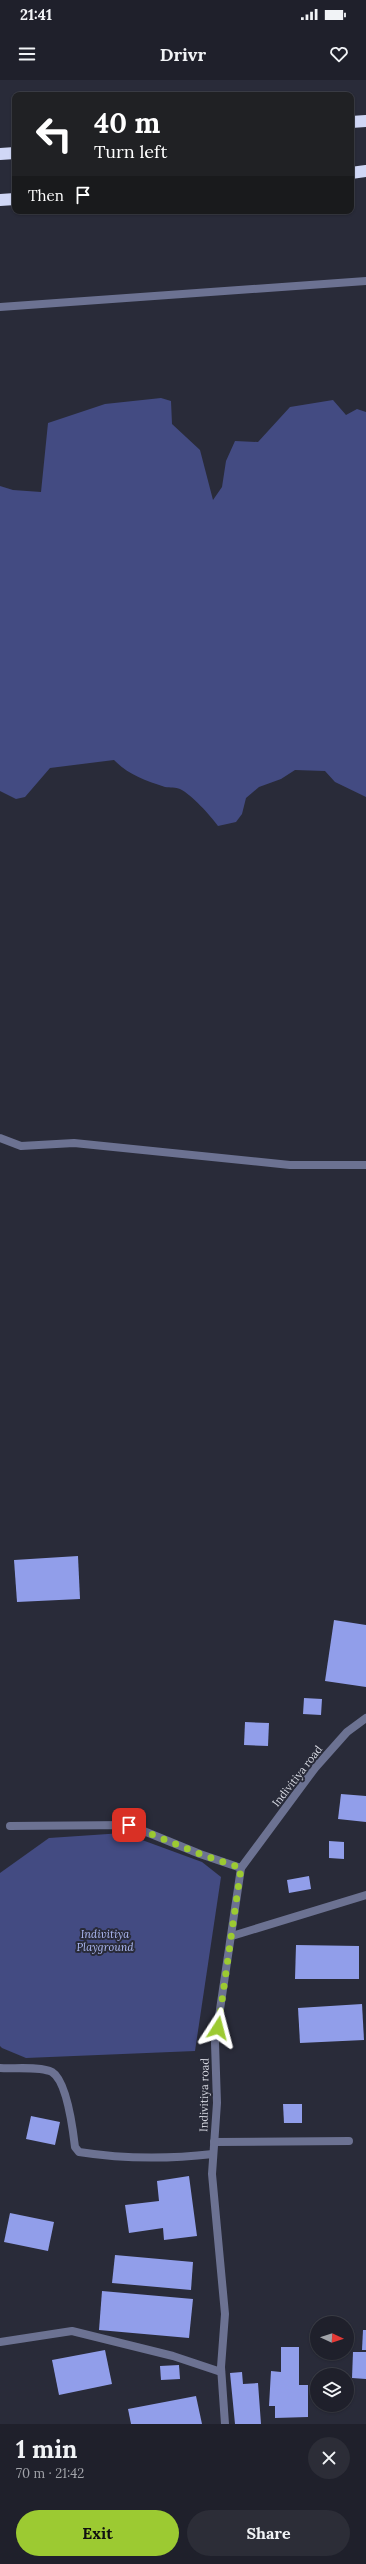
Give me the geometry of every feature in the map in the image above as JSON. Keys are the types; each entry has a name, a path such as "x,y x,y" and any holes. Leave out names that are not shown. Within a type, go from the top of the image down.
{"highway":[{"path":"354,122 366,121"},
{"path":"0,154 12,153"},
{"path":"354,173 366,172"},
{"path":"0,200 12,199"}],"street":[{"path":"0,307 366,281"},
{"path":"0,1138 21,1146 74,1143 290,1165 366,1165"},
{"name":"Indivitiya road","path":"225,2424 221,2372 225,2314 212,2174 217,2103 215,2044 241,1868 315,1768 348,1732 366,1718"},
{"path":"10,1826 129,1825 200,1854 241,1868"},
{"path":"232,1936 366,1895"},
{"path":"0,2068 51,2072 59,2078 66,2090 74,2147 79,2152 150,2157 213,2154"},
{"path":"214,2142 349,2141"},
{"path":"0,2342 72,2331 173,2356 221,2372"}],"green space":[{"path":"161,398 171,401 172,424 200,450 213,500 222,487 226,461 235,441 258,442 290,407 333,400 346,415 357,409 366,412 366,797 335,782 325,771 295,770 281,779 259,787 246,798 242,814 236,822 218,826 210,816 185,792 178,788 165,787 150,782 125,770 114,760 50,768 25,797 16,799 0,791 0,486 13,490 41,492 48,423 105,404"},
{"name":"Indivitiya Playground","path":"123,1833 202,1862 221,1877 195,2051 26,2058 2,2048 0,2046 0,1873 49,1838"}],"building":[{"path":"78,1556 80,1599 17,1602 14,1560"},
{"path":"334,1620 366,1625 366,1687 325,1681"},
{"path":"304,1698 322,1699 321,1715 303,1714"},
{"path":"245,1722 269,1723 268,1746 244,1745"},
{"path":"341,1794 366,1796 366,1822 338,1819"},
{"path":"329,1841 344,1842 344,1859 329,1858"},
{"path":"309,1876 311,1889 289,1893 287,1880"},
{"path":"296,1945 359,1946 359,1979 295,1979"},
{"path":"362,2004 364,2040 300,2043 298,2008"},
{"path":"283,2104 302,2104 302,2123 284,2123"},
{"path":"31,2116 60,2122 55,2145 26,2139"},
{"path":"189,2176 197,2236 164,2240 163,2228 129,2233 125,2205 159,2201 157,2181"},
{"path":"10,2213 54,2222 48,2251 4,2242"},
{"path":"115,2255 193,2262 191,2290 112,2283"},
{"path":"102,2291 193,2299 189,2338 99,2330"},
{"path":"363,2330 366,2330 366,2350 362,2350"},
{"path":"281,2347 299,2347 299,2385 308,2385 308,2417 275,2418 275,2406 269,2406 271,2371 281,2372"},
{"path":"105,2350 112,2384 59,2395 52,2360"},
{"path":"354,2352 366,2352 366,2379 354,2378 354,2368 352,2368"},
{"path":"179,2365 180,2379 161,2380 160,2366"},
{"path":"242,2372 243,2384 258,2383 261,2424 235,2424 230,2373"},
{"path":"196,2396 202,2424 131,2424 128,2409"}],"route":[{"path":"129,1825 200,1854 241,1868 236,1912 218,2028"}]}
